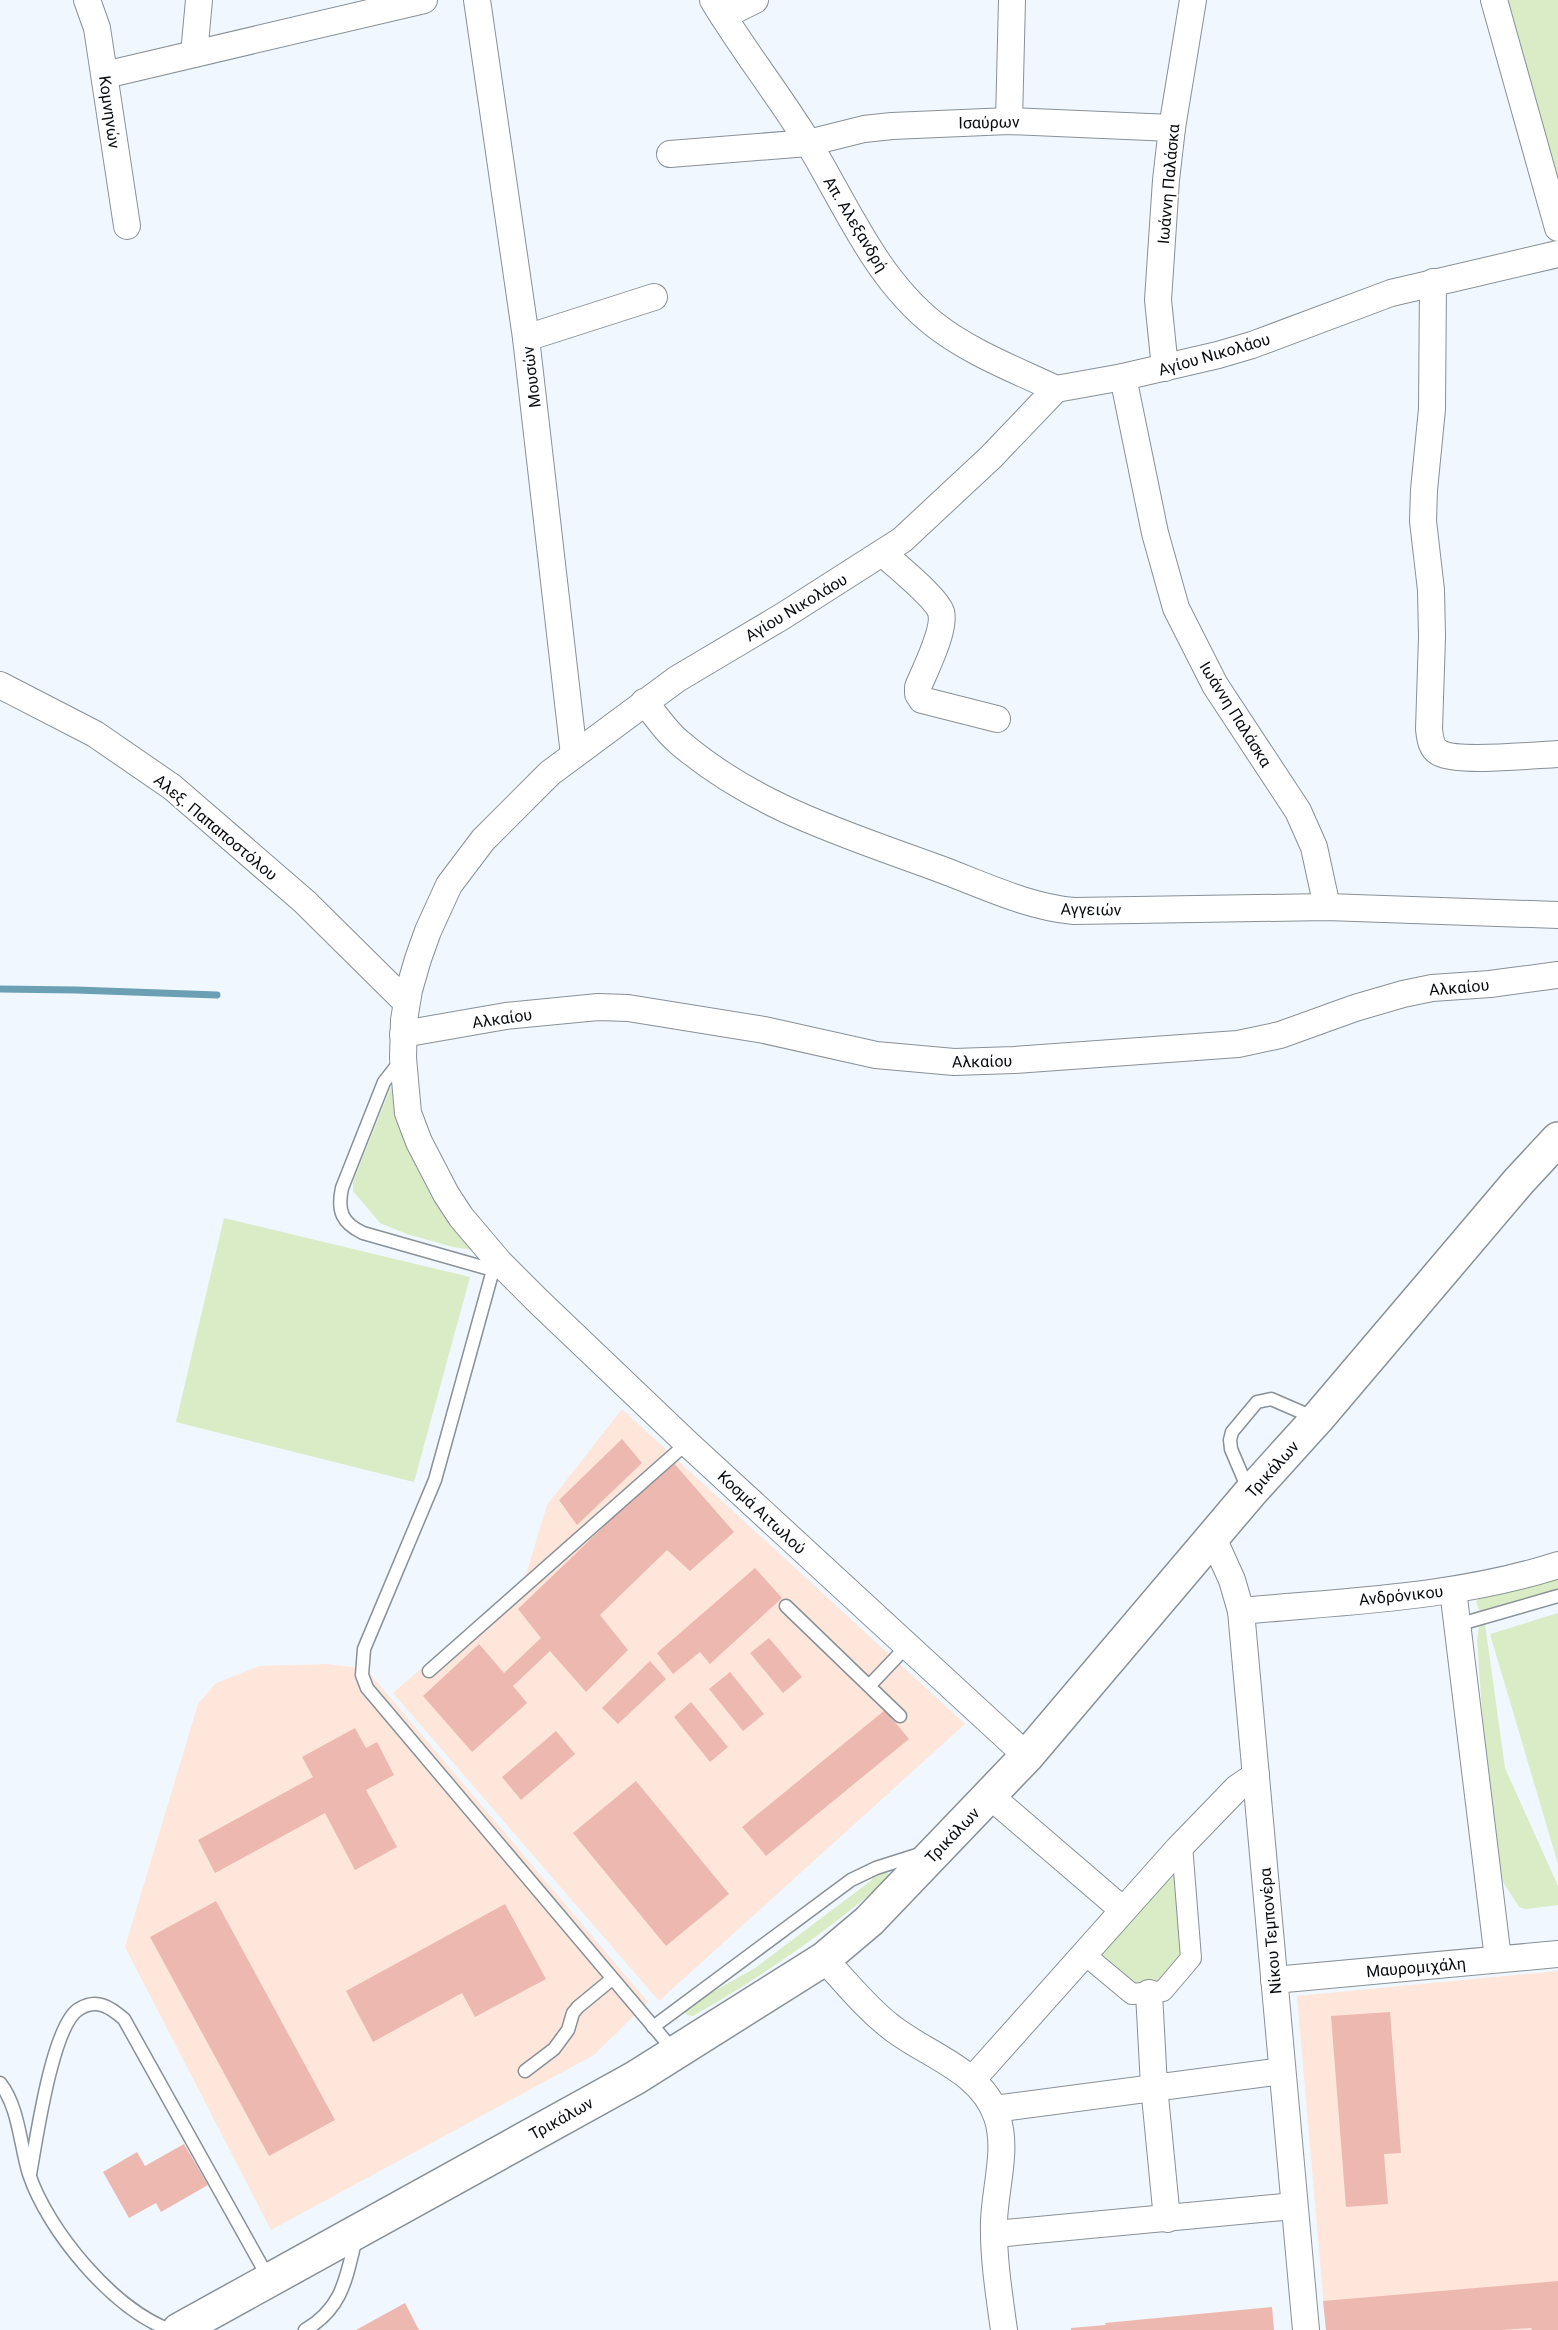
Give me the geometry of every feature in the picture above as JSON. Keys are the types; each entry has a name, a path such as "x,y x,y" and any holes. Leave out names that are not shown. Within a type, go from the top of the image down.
{"main road":[{"name":"Τρικάλων","path":"178,2330 635,2078 824,1959 869,1921 1027,1756 1250,1493 1317,1419 1512,1189 1558,1139"}],"street":[{"name":"Κομνηνών","path":"87,0 97,28 127,226"},
{"path":"194,54 198,0"},
{"path":"105,75 424,0"},
{"name":"Μουσών","path":"477,0 526,338 574,755"},
{"path":"718,8 755,0"},
{"path":"1010,121 1012,0"},
{"name":"Ιωάννη Παλάσκα","path":"1165,368 1158,300 1172,128 1192,0"},
{"path":"1494,0 1558,228"},
{"name":"Απ. Αλεξανδρή","path":"718,8 808,143 878,265 915,307 936,326 962,343 1056,388"},
{"name":"Ισαύρων","path":"670,154 808,143 864,129 892,126 1010,121 1172,128"},
{"name":"Αγίου Νικολάου","path":"497,1266 446,1194 419,1142 408,1113 403,1046 406,1002 428,931 449,885 483,840 550,773 677,679 783,616 915,531 991,457 1056,388 1165,368 1252,345 1372,299 1433,282 1558,254"},
{"path":"1433,282 1432,409 1423,521 1431,602 1430,741 1441,754 1463,757 1558,754"},
{"path":"526,338 654,297"},
{"name":"Ιωάννη Παλάσκα","path":"1123,377 1159,551 1176,608 1215,685 1298,811 1314,847 1327,907"},
{"path":"883,553 934,600 942,614 940,629 918,687 918,694 922,700 997,719"},
{"name":"Αλεξ. Παπαποστόλου","path":"0,685 95,734 172,787 305,902 406,1002"},
{"name":"Αγγειών","path":"644,702 678,742 730,781 765,801 862,840 1041,906 1074,911 1327,907 1558,915"},
{"name":"Αλκαίου","path":"403,1046 506,1016 598,1007 628,1008 764,1029 876,1055 954,1062 1014,1060 1238,1044 1280,1035 1355,1008 1404,994 1432,988 1490,984 1558,975"},
{"name":"Κοσμά Αιτωλού","path":"497,1266 1027,1756"},
{"name":"Νίκου Τεμπονέρα","path":"1213,1538 1232,1580 1241,1611 1306,2330"},
{"name":"Ανδρόνικου","path":"1241,1611 1453,1590 1522,1576 1558,1565"},
{"path":"1453,1590 1498,1959"},
{"path":"972,2080 1182,1845 1232,1792 1256,1775"},
{"path":"989,1795 1124,1910"},
{"path":"1084,1954 1132,1994 1163,1991 1191,1958 1182,1845"},
{"name":"Μαυρομιχάλη","path":"1274,1980 1558,1954"},
{"path":"824,1959 891,2027 972,2080 994,2109 1001,2139 995,2234 1004,2330"},
{"path":"1149,1993 1154,2086 1167,2219"},
{"path":"994,2109 1154,2086 1282,2071"},
{"path":"995,2234 1294,2206"}],"lane":[{"path":"403,1046 384,1082 342,1188 339,1202 343,1216 351,1227 363,1233 497,1266 435,1480 364,1649 362,1675 367,1688 676,2053"},
{"path":"1250,1493 1231,1449 1230,1440 1232,1432 1257,1402 1271,1399 1317,1419"},
{"path":"429,1671 687,1443"},
{"path":"1457,1625 1558,1596"},
{"path":"786,1606 900,1716"},
{"path":"870,1685 907,1646"},
{"path":"653,2026 851,1880 876,1868 938,1848"},
{"path":"525,2072 554,2049 568,2030 573,2013 612,1978"},
{"path":"30,2174 51,2068 67,2023 77,2010 91,2004 104,2004 124,2019 269,2279"},
{"path":"0,2083 10,2103 30,2174 47,2215 63,2240 93,2274 146,2319 170,2330"},
{"path":"305,2330 318,2323 338,2300 358,2230"}],"shaded area":[{"path":"622,1409 965,1724 659,2001 393,1693 525,1578 547,1505"},
{"path":"328,1664 366,1669 648,2002 594,2055 271,2230 125,1947 198,1704 216,1683 259,1666"},
{"path":"1558,1971 1558,2330 1326,2330 1297,1996"}],"green space":[{"path":"1503,0 1558,0 1558,185"},
{"path":"391,1087 473,1250 407,1234 380,1223 353,1191 353,1182"},
{"path":"224,1218 470,1277 414,1482 176,1422"},
{"path":"1558,1575 1558,1590 1484,1612 1479,1610 1476,1602 1478,1599"},
{"path":"1558,1613 1558,1864 1490,1634"},
{"path":"1485,1624 1505,1768 1558,1886 1558,1905 1526,1909 1519,1907 1503,1882 1483,1724 1477,1640 1479,1627"},
{"path":"1179,1849 1188,1957 1161,1987 1135,1990 1088,1951"},
{"path":"883,1869 891,1876 820,1933 771,1968 693,2016 687,2015 683,2009 755,1968 872,1880 872,1876"}],"building":[{"path":"622,1439 642,1463 577,1525 559,1500"},
{"path":"672,1461 734,1532 690,1571 667,1550 600,1615 628,1650 586,1692 550,1651 513,1686 527,1703 472,1752 423,1696 479,1644 504,1673 541,1638 518,1609"},
{"path":"755,1568 782,1598 710,1664 700,1652 673,1674 657,1653"},
{"path":"769,1638 802,1677 783,1693 750,1653"},
{"path":"650,1661 666,1679 618,1724 602,1708"},
{"path":"730,1672 764,1714 743,1731 709,1689"},
{"path":"691,1702 728,1747 710,1762 674,1717"},
{"path":"885,1710 909,1739 766,1856 742,1827"},
{"path":"355,1728 366,1748 377,1742 394,1775 366,1790 397,1847 355,1870 325,1813 215,1873 198,1840 313,1777 302,1757"},
{"path":"556,1731 575,1754 521,1800 502,1777"},
{"path":"636,1781 729,1894 666,1946 573,1833"},
{"path":"216,1901 335,2120 269,2156 150,1937"},
{"path":"505,1904 546,1979 475,2017 462,1993 373,2042 346,1991"},
{"path":"1390,2012 1401,2153 1384,2154 1388,2204 1346,2207 1331,2016"},
{"path":"184,2144 208,2185 161,2212 156,2203 129,2218 103,2172 137,2152 145,2166"},
{"path":"1558,2281 1558,2330 1532,2330 1531,2328 1326,2330 1323,2301"},
{"path":"405,2303 419,2330 356,2330"},
{"path":"1272,2307 1274,2330 1071,2330 1071,2328 1106,2325 1105,2323"}],"waterway":[{"path":"0,989 217,995"}]}
